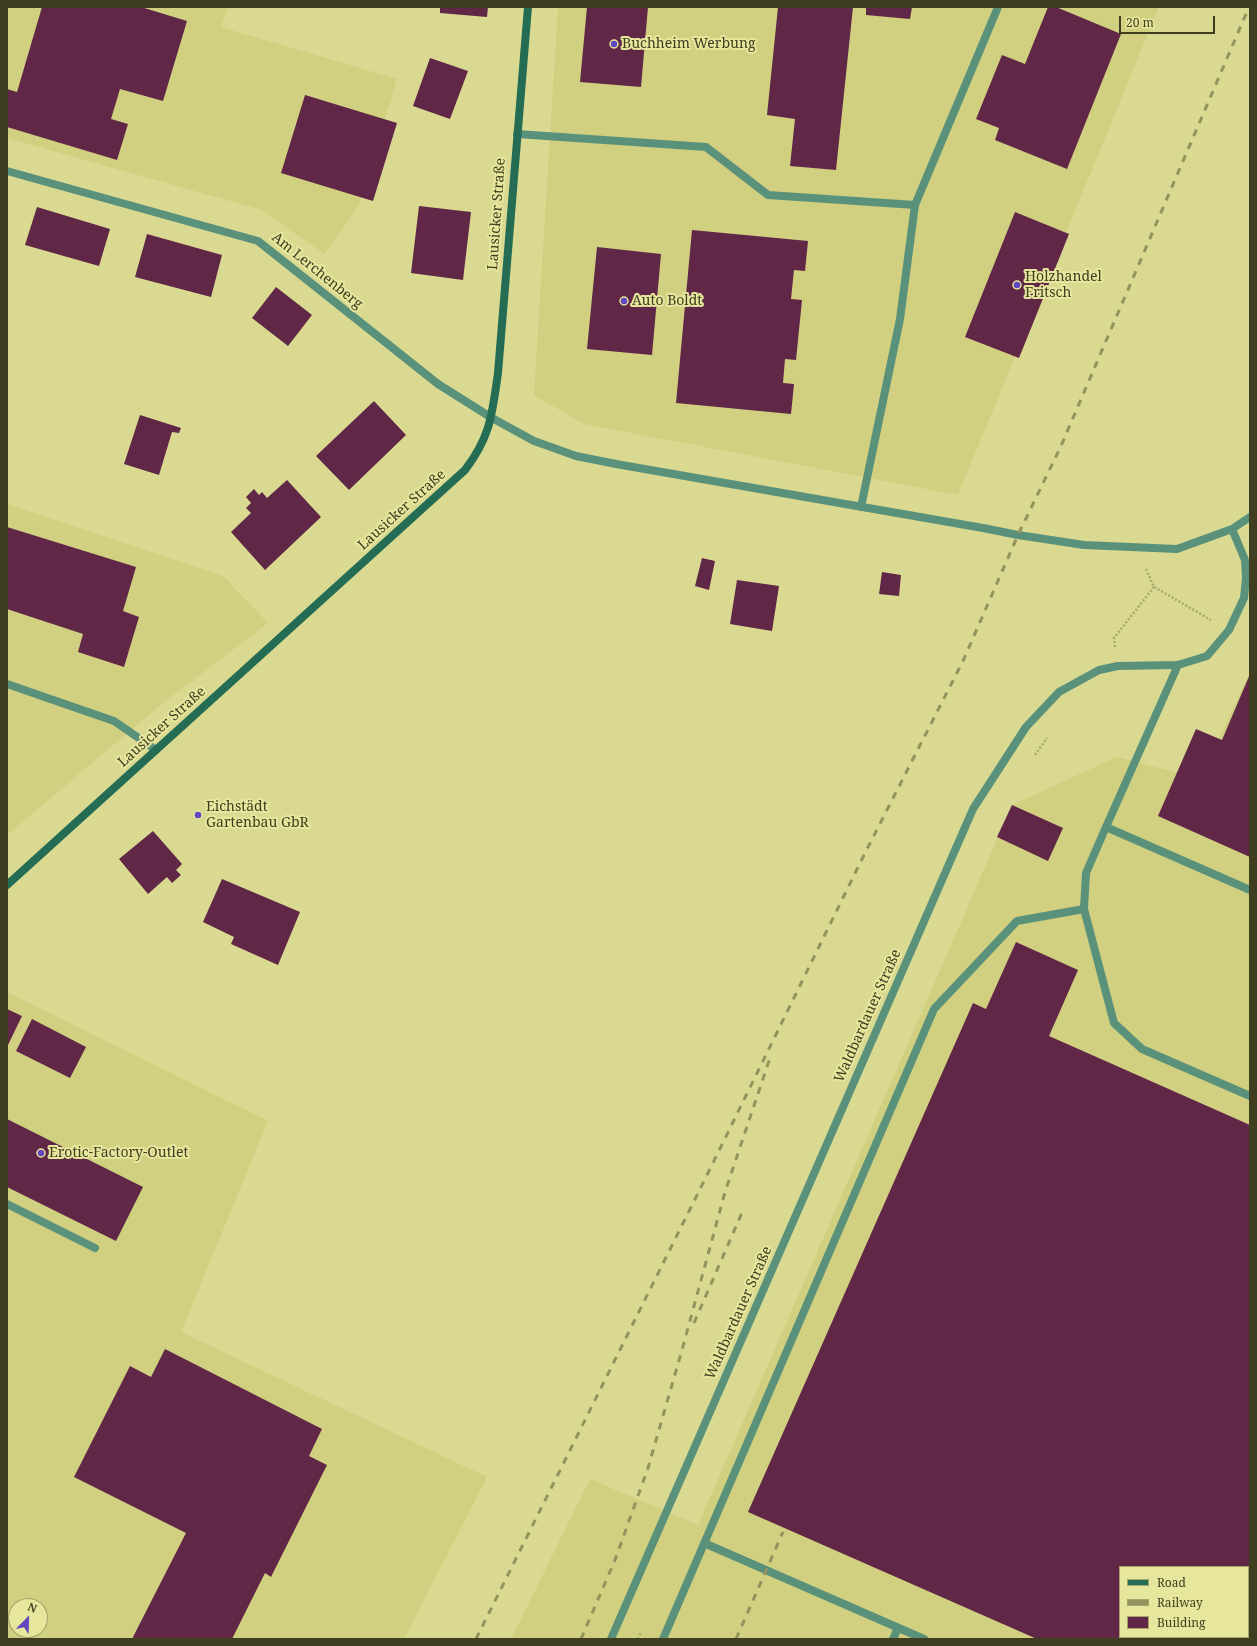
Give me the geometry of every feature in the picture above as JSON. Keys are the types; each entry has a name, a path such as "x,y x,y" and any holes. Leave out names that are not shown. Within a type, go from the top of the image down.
{"main road":[{"name":"Lausicker Straße","path":"7,885 465,470 479,450 492,418 498,373 528,7"}],"street":[{"path":"861,507 900,319 915,205 998,7"},
{"path":"517,134 706,147 768,195 915,205"},
{"name":"Am Lerchenberg","path":"7,171 258,241 438,384 492,418 534,441 576,456 624,466 1018,535 1084,545 1177,549 1232,529 1250,517"},
{"name":"Waldbardauer Straße","path":"611,1639 973,809 1026,727 1059,692 1099,670 1118,666 1178,664 1207,656 1229,630 1244,598 1246,578 1245,560 1232,529"},
{"path":"1178,664 1086,873 1084,909 1114,1023 1142,1048 1250,1096"},
{"path":"7,684 114,721 156,750"},
{"path":"1106,827 1250,890"},
{"path":"663,1639 934,1009 1017,921 1084,909"},
{"path":"7,1204 95,1248"},
{"path":"704,1543 924,1639"},
{"path":"893,1639 898,1628"}],"path":[{"path":"1135,547 1154,587 1229,630"},
{"path":"1118,666 1114,638 1154,587"}],"shaded area":[{"path":"7,7 228,7 221,27 397,79 358,207 324,254 262,210 7,138"},
{"path":"558,7 1159,7 958,495 584,424 534,395"},
{"path":"7,504 223,576 268,623 163,703 7,835"},
{"path":"1250,672 1250,1639 511,1639 590,1479 698,1525 1012,805 1117,757 1200,779"},
{"path":"7,992 268,1121 181,1332 487,1477 404,1639 7,1639"}],"building":[{"path":"42,7 141,7 187,21 163,101 120,89 111,119 128,124 117,160 7,127 7,89 17,92"},
{"path":"440,7 488,7 487,17 440,13"},
{"name":"Buchheim Werbung","path":"587,7 648,7 641,87 580,82"},
{"path":"778,7 853,7 836,170 790,166 795,119 767,115"},
{"path":"866,7 912,7 910,19 866,15"},
{"path":"1048,7 1056,7 1121,34 1067,169 995,140 999,128 976,119 1002,55 1025,64"},
{"path":"430,58 468,71 450,119 413,106"},
{"path":"305,95 397,123 373,201 281,173"},
{"path":"419,206 471,212 463,280 411,273"},
{"path":"37,207 110,229 99,266 25,245"},
{"name":"Holzhandel Fritsch","path":"1015,212 1069,234 1019,358 965,337"},
{"path":"692,230 808,241 805,271 794,270 791,299 802,300 796,360 785,359 783,383 794,384 791,414 676,403"},
{"path":"147,234 222,255 211,297 135,277"},
{"name":"Auto Boldt","path":"597,247 661,254 652,355 587,349"},
{"path":"276,287 312,315 288,346 252,318"},
{"path":"374,401 406,435 349,490 316,456"},
{"path":"140,415 181,428 179,433 172,432 159,475 124,464"},
{"path":"287,480 321,517 265,570 231,532 251,513 246,508 251,503 246,497 254,489 259,495 262,492 267,498"},
{"path":"7,527 136,567 123,611 139,617 124,667 78,652 83,634 7,609"},
{"path":"702,558 715,561 709,590 695,586"},
{"path":"882,572 901,575 899,596 879,594"},
{"path":"737,580 779,586 772,631 730,624"},
{"path":"1250,674 1250,857 1158,816 1196,729 1222,740"},
{"path":"1012,805 1063,828 1048,861 997,837"},
{"path":"153,831 182,864 176,870 181,875 172,883 167,877 148,894 119,859"},
{"path":"222,879 300,912 278,965 231,944 234,937 203,922"},
{"path":"1016,942 1078,970 1049,1036 1250,1125 1250,1639 1037,1639 748,1512 973,1003 986,1009"},
{"path":"7,1009 22,1016 8,1045 7,1044"},
{"path":"32,1019 86,1047 70,1078 16,1051"},
{"name":"Erotic-Factory-Outlet","path":"7,1119 143,1187 116,1241 7,1187"},
{"path":"165,1349 322,1429 309,1456 327,1465 271,1577 265,1573 232,1639 132,1639 186,1533 74,1477 130,1366 151,1377"}],"railway":[{"path":"476,1639 710,1169 864,855 963,661 1018,535 1061,446 1249,7"},
{"path":"581,1639 615,1560 648,1468 725,1192 770,1058"},
{"path":"694,1323 744,1208"},
{"path":"736,1639 783,1532"}],"place":[{"name":"Buchheim Werbung","path":"614,44"},
{"name":"Holzhandel Fritsch","path":"1017,285"},
{"name":"Auto Boldt","path":"624,301"},
{"name":"Eichstädt Gartenbau GbR","path":"198,815"},
{"name":"Erotic-Factory-Outlet","path":"41,1153"}]}
